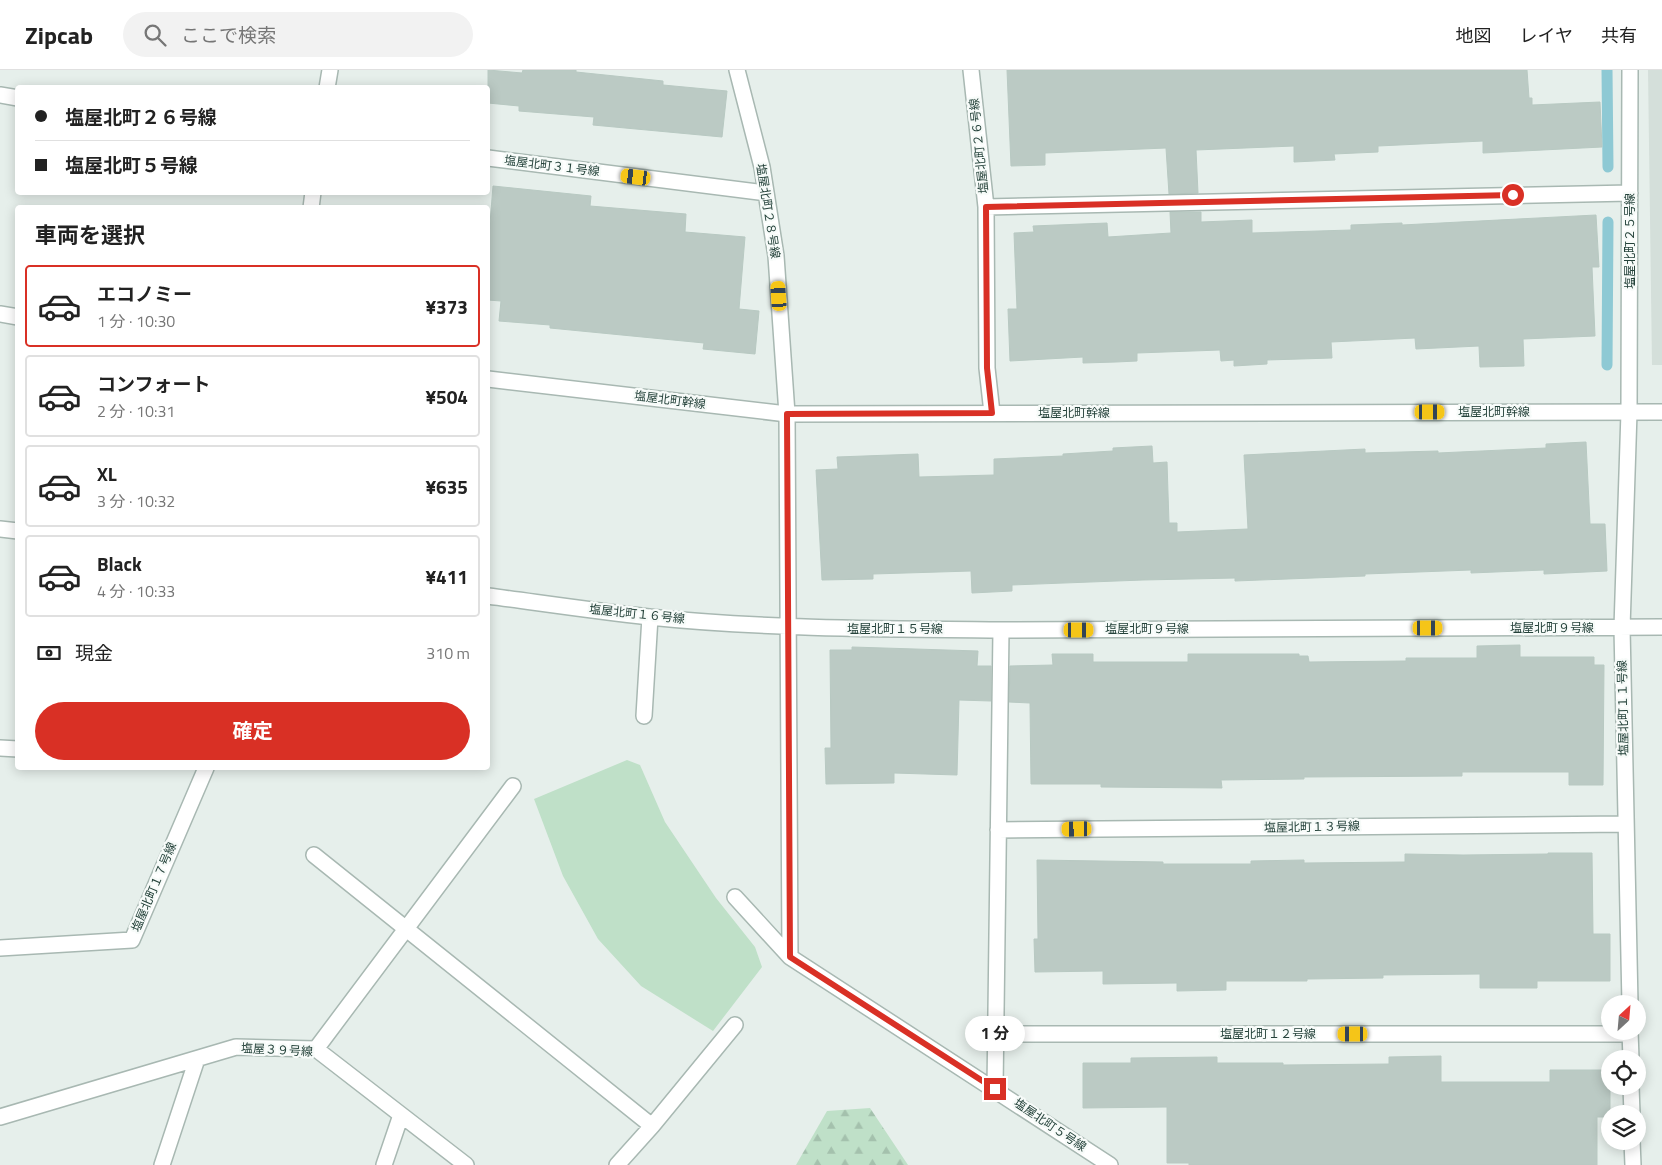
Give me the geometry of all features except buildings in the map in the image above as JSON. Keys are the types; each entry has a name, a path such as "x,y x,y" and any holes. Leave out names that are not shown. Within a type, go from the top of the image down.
{"street":[{"path":"328,85 330,70"},
{"name":"塩屋北町２８号線","path":"737,70 762,167 776,256 787,414"},
{"name":"塩屋北町２６号線","path":"971,70 986,207 1630,193"},
{"name":"塩屋北町２５号線","path":"1629,412 1630,70"},
{"path":"0,95 15,98"},
{"name":"塩屋北町３１号線","path":"490,158 766,193"},
{"path":"986,207 987,368 992,413"},
{"path":"0,314 15,316"},
{"name":"塩屋北町幹線","path":"490,379 787,414 1662,412"},
{"name":"塩屋北町１１号線","path":"1629,412 1622,628 1630,995"},
{"path":"787,414 790,957"},
{"path":"0,529 15,531"},
{"name":"塩屋北町１６号線","path":"490,596 650,617 788,626"},
{"path":"644,716 650,617"},
{"name":"塩屋北町１５号線","path":"788,626 832,629 1001,630"},
{"name":"塩屋北町９号線","path":"1001,630 1662,627"},
{"path":"995,1089 1001,630"},
{"path":"0,748 15,749"},
{"name":"塩屋北町１７号線","path":"0,948 132,940 205,770"},
{"path":"316,1049 513,786"},
{"name":"塩屋北町１３号線","path":"998,830 1626,824"},
{"path":"314,855 652,1126"},
{"name":"塩屋北町５号線","path":"735,897 790,957 1110,1165"},
{"path":"618,1165 735,1025"},
{"name":"塩屋北町１２号線","path":"996,1034 1601,1032"},
{"name":"塩屋３９号線","path":"0,1117 236,1048 316,1049 466,1165"},
{"path":"162,1165 197,1060"},
{"path":"384,1165 401,1115"},
{"path":"1632,1150 1633,1165"}],"shaded area":[{"path":"1648,70 1662,70 1662,365 1652,365"}],"green space":[{"path":"627,760 640,765 665,822 716,898 755,947 762,967 713,1031 641,986 598,939 563,876 534,799"},
{"path":"870,1108 908,1165 796,1165 827,1111"}],"waterway":[{"path":"1607,70 1608,167"},
{"path":"1607,365 1608,222"}],"route":[{"path":"995,1089 790,957 787,414 992,413 987,368 986,207 1513,195"}]}
